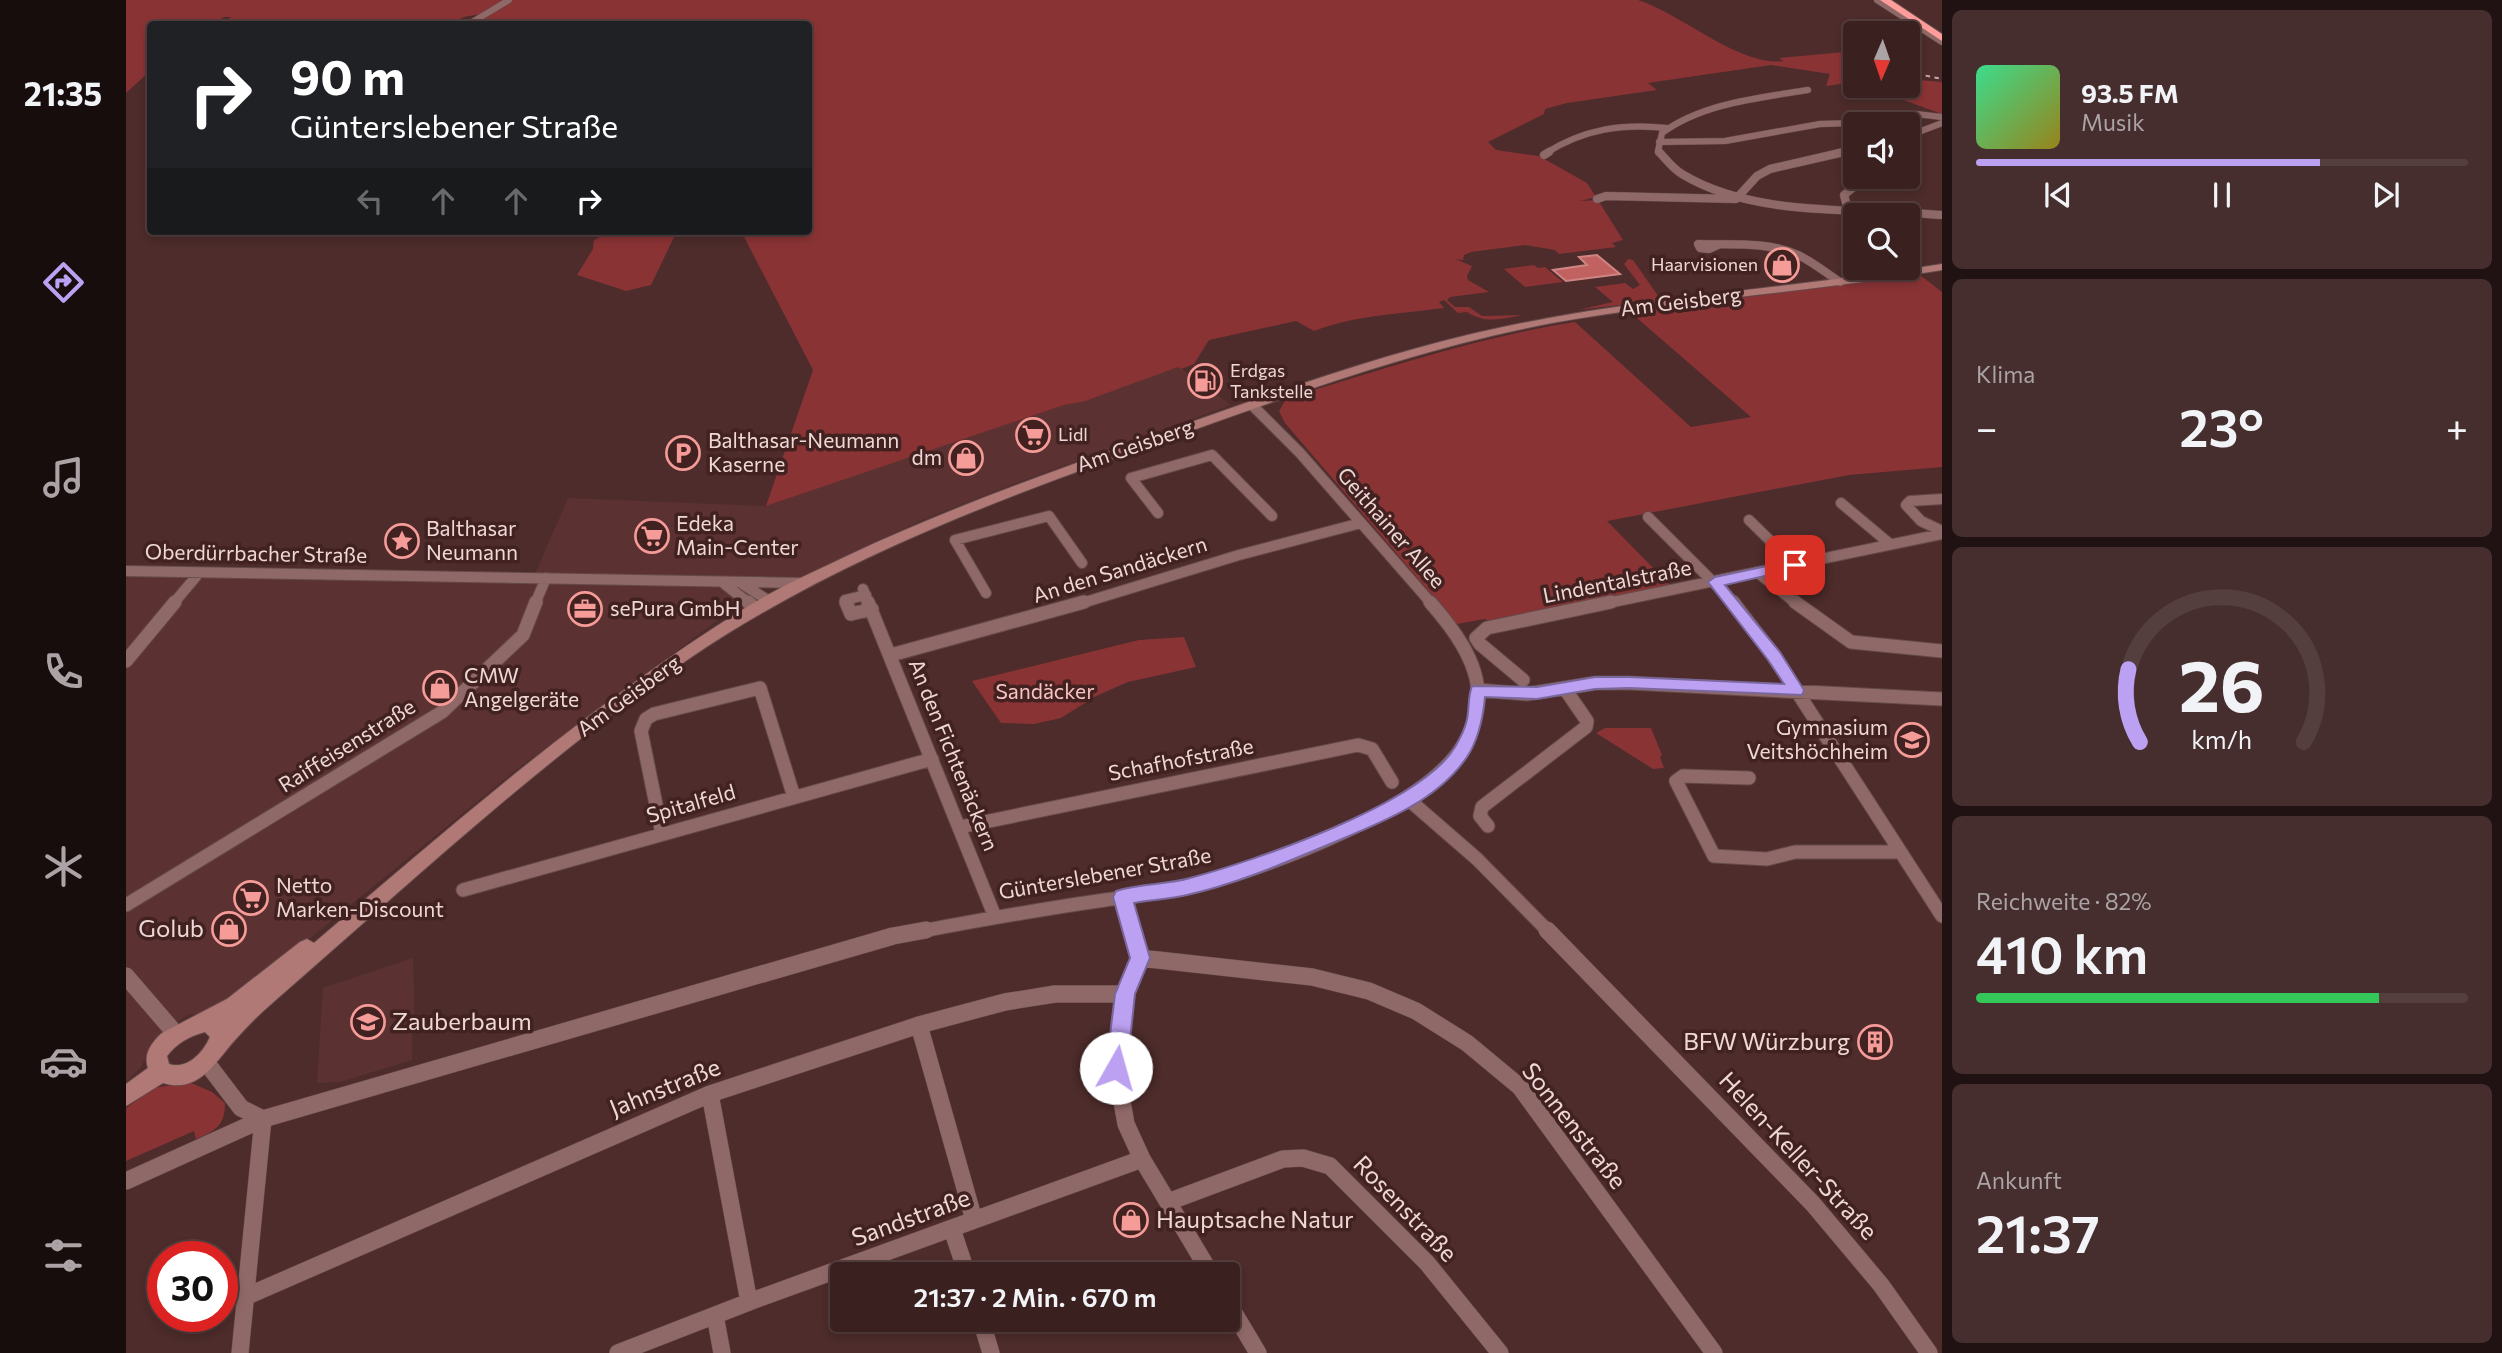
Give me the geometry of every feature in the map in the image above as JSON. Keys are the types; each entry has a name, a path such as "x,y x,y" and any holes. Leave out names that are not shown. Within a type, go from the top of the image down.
{"highway":[{"path":"1885,0 1942,40"},
{"path":"1894,0 1942,30"}],"street":[{"path":"474,21 509,0"},
{"path":"1877,0 1942,40"},
{"path":"1544,155 1578,134 1624,124 1667,128 1707,111 1808,90"},
{"path":"1659,142 1726,141 1820,124 1854,123 1916,114 1942,117"},
{"path":"1920,132 1942,124"},
{"path":"1667,128 1659,142 1658,151 1661,157 1677,170 1707,186 1783,204 1843,210"},
{"path":"1597,198 1606,195 1722,200 1741,196 1757,176 1770,169 1843,152"},
{"path":"1844,203 1844,195 1851,189"},
{"path":"1920,214 1942,215"},
{"path":"1718,245 1772,248 1797,255 1840,282"},
{"path":"1790,245 1797,255"},
{"name":"Am Geisberg","path":"219,1043 243,1016 423,860 567,742 679,659 802,583 914,530 1022,486 1400,356 1498,331 1565,318 1942,267"},
{"name":"Geithainer Allee","path":"1252,405 1300,453 1452,628 1462,643 1478,691"},
{"path":"1158,513 1131,478 1146,471 1212,455 1272,516"},
{"path":"1942,499 1910,500 1906,505 1909,511 1932,529 1942,533"},
{"path":"1841,503 1890,544"},
{"path":"986,593 955,540 1049,516 1082,563"},
{"path":"1648,517 1715,582 1768,647 1942,916"},
{"path":"1749,520 1795,565"},
{"name":"An den Sandäckern","path":"891,655 1059,610 1239,555 1361,523"},
{"name":"Lindentalstraße","path":"1523,680 1480,644 1476,638 1479,633 1487,628 1942,533"},
{"name":"Oberdürrbacher Straße","path":"126,571 802,583"},
{"path":"1756,572 1806,612 1851,642 1942,652"},
{"path":"126,661 199,573"},
{"name":"Raiffeisenstraße","path":"126,905 442,712 523,635 546,578"},
{"path":"722,582 763,605"},
{"path":"737,582 751,587 763,605"},
{"name":"An den Fichtenäckern","path":"872,609 851,614 845,600 864,592 872,609 891,655 995,917"},
{"path":"1478,691 1527,694 1595,683 1629,683 1942,699"},
{"path":"662,834 641,731 646,719 654,714 760,688 794,797"},
{"path":"1488,826 1479,816 1482,807 1586,727 1587,721 1565,689"},
{"name":"Günterslebener Straße","path":"126,1181 263,1119 893,936 1186,887 1252,868 1377,816 1408,799 1440,775 1460,753 1475,723 1478,691"},
{"name":"Schafhofstraße","path":"960,827 1358,746 1372,749 1392,782"},
{"name":"Spitalfeld","path":"463,890 932,759"},
{"path":"1749,778 1683,776 1676,781 1714,856 1767,859 1795,852 1900,852"},
{"name":"Helen-Keller-Straße","path":"1408,799 1477,859 1622,1004 1813,1204 1881,1285 1929,1353"},
{"name":"Am Geisberg","path":"205,1023 234,1006 377,892 423,860"},
{"path":"1123,897 1140,958 1125,994 1116,1068 1126,1124 1142,1158 1204,1262"},
{"name":"Sonnenstraße","path":"1140,958 1312,977 1368,991 1416,1011 1467,1043 1520,1087 1714,1353"},
{"path":"126,976 175,1033"},
{"name":"Jahnstraße","path":"245,1297 710,1094 919,1025 1004,1002 1055,994 1125,994"},
{"path":"205,1023 216,1028 220,1037 206,1062 183,1074 168,1074 162,1071 158,1066 158,1055 164,1044 185,1027 205,1023"},
{"path":"919,1025 974,1220"},
{"path":"206,1062 241,1108 263,1119 240,1353"},
{"path":"126,1096 162,1071"},
{"path":"710,1094 749,1302"},
{"name":"Sandstraße","path":"618,1353 749,1302 1142,1158"},
{"name":"Rosenstraße","path":"1168,1202 1283,1159 1303,1158 1330,1166 1427,1263 1500,1353"},
{"path":"953,1228 963,1262"},
{"path":"715,1315 722,1353"},
{"path":"1240,1323 1258,1353"},
{"path":"985,1332 991,1353"}],"shaded area":[{"path":"1597,255 1620,274 1566,281 1553,270 1587,265 1579,257"},
{"path":"1178,366 1231,405 920,521 800,577 535,574 568,498 766,506"},
{"path":"126,575 715,583 741,603 517,769 220,1012 187,1015 154,1040 141,1067 126,1082"},
{"name":"Zauberbaum","path":"413,958 415,1033 412,1034 412,1060 340,1082 317,1083 323,988"}],"green space":[{"path":"126,0 1638,0 1729,48 1766,61 1843,52 1843,84 1826,86 1830,74 1771,65 1648,83 1657,90 1567,103 1545,109 1544,114 1488,142 1496,150 1539,156 1587,183 1596,197 1580,201 1598,200 1623,240 1612,243 1616,247 1559,254 1555,250 1525,245 1471,252 1464,255 1463,260 1455,259 1472,266 1468,280 1489,292 1450,297 1447,300 1455,307 1469,307 1482,316 1523,315 1494,320 1480,318 1467,312 1458,313 1444,300 1439,302 1444,308 1362,318 1314,331 1296,321 1209,340 1194,364 1181,369 1178,367 1085,401 1064,405 766,506 813,370 743,235 812,235 812,21 474,21 491,12 455,21 226,21 231,17 224,17 218,21 147,21 147,74 126,93"},
{"path":"1920,80 1942,82 1942,114 1898,98 1920,98"},
{"path":"604,235 675,235 651,285 626,291 577,275 593,249 594,240"},
{"path":"1628,259 1633,260 1661,300 1578,310 1613,302 1595,287 1625,283 1633,289 1640,285 1624,264"},
{"path":"1534,265 1538,268 1545,267 1563,282 1525,287 1504,269"},
{"path":"1920,275 1942,292 1942,467 1849,475 1607,521 1671,586 1491,623 1485,619 1457,624 1285,423 1279,411 1286,399 1371,372 1475,343 1575,322 1691,427 1751,417 1630,312 1881,280 1920,280"},
{"name":"Sandäcker","path":"1184,637 1196,667 1128,682 1096,696 1061,718 1034,724 1001,723 972,681 1139,640"},
{"path":"1605,728 1651,728 1662,755 1660,757 1664,768 1653,769 1596,733"},
{"path":"189,1082 212,1092 225,1103 225,1111 218,1127 196,1139 194,1131 126,1161 126,1108 154,1088"}],"railway":[{"path":"1920,74 1942,79"}],"place":[{"name":"Haarvisionen","path":"1782,265"},
{"name":"Erdgas Tankstelle","path":"1205,381"},
{"name":"Lidl","path":"1033,435"},
{"name":"Balthasar-Neumann Kaserne","path":"683,453"},
{"name":"dm","path":"966,458"},
{"name":"Edeka Main-Center","path":"652,536"},
{"name":"Balthasar Neumann","path":"402,541"},
{"name":"sePura GmbH","path":"585,609"},
{"name":"CMW Angelgeräte","path":"440,688"},
{"name":"Gymnasium Veitshöchheim","path":"1912,740"},
{"name":"Netto Marken-Discount","path":"251,898"},
{"name":"Golub","path":"229,929"},
{"name":"Zauberbaum","path":"368,1022"},
{"name":"BFW Würzburg","path":"1875,1042"},
{"name":"Hauptsache Natur","path":"1131,1220"}],"route":[{"path":"1116,1068 1125,994 1140,958 1123,897 1186,887 1252,868 1377,816 1408,799 1440,775 1460,753 1475,723 1478,691 1527,694 1595,683 1796,690 1774,656 1715,582 1795,565"}]}
